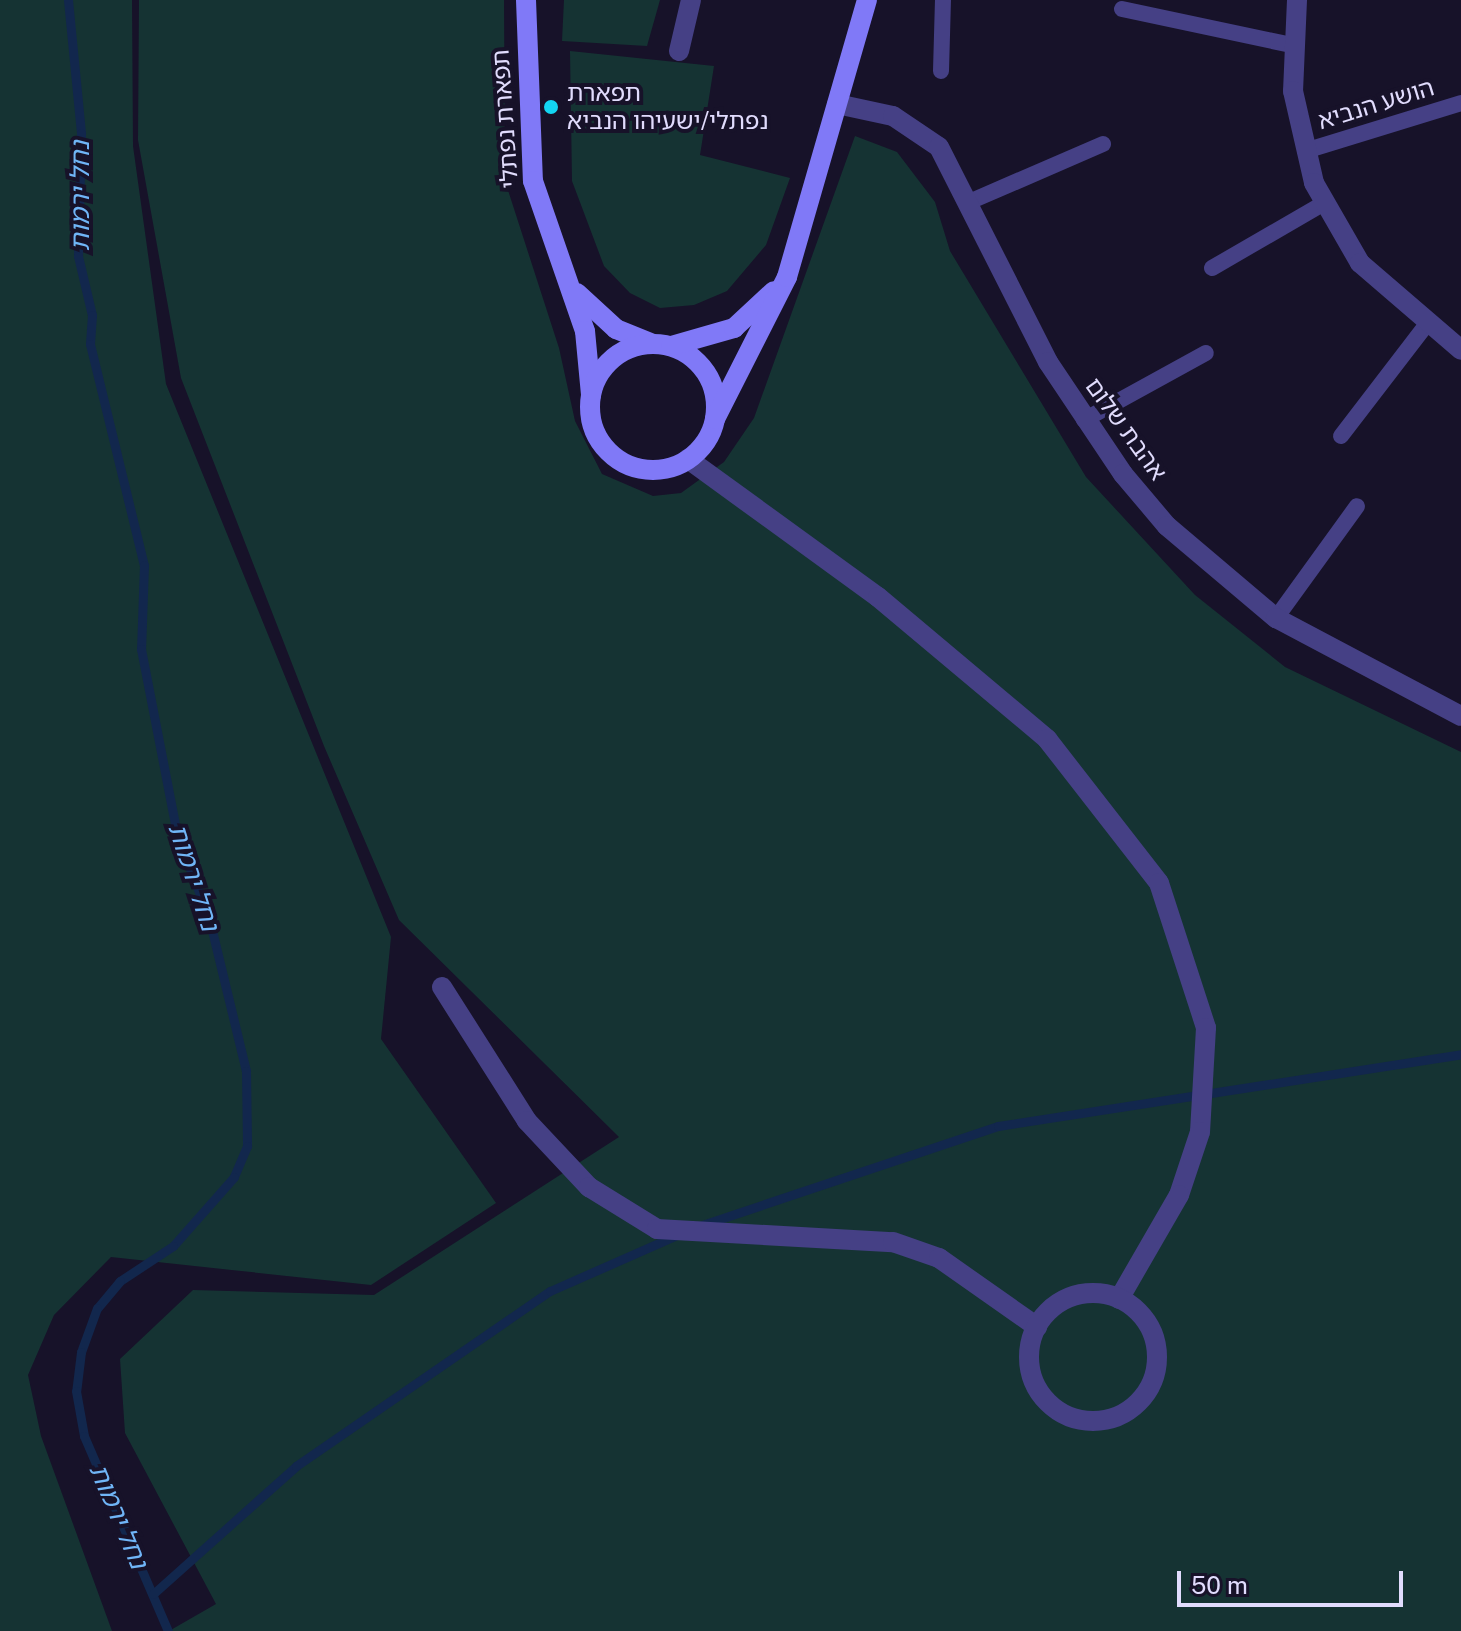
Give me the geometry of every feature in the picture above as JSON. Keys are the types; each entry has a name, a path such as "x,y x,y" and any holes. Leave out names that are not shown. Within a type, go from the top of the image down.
{"street":[{"name":"תפארת נפתלי","path":"526,0 530,163 564,277 588,343 591,395"},
{"path":"679,51 691,0"},
{"path":"793,261 771,295 734,328 610,360 591,395 592,423 615,456 651,470 688,459 715,419 793,261 867,0"},
{"path":"1297,0 1292,45 1305,151 1324,203 1360,263 1427,324 1461,350"},
{"name":"אהבת שלום","path":"837,104 917,128 949,161 1084,420 1167,526 1276,618 1342,660 1461,716"},
{"name":"תפארת נפתלי","path":"564,277 607,323 662,345"},
{"path":"662,345 706,372 715,419"},
{"path":"688,459 878,597 1047,739 1159,883 1206,1028 1200,1132 1179,1195 1119,1299"},
{"path":"442,987 527,1121 589,1187 657,1229 893,1242 939,1258 1037,1327"},
{"path":"1078,1295 1119,1299 1143,1318 1156,1347 1150,1387 1119,1416 1077,1419 1042,1396 1029,1356 1037,1327 1058,1303 1078,1295"}],"lane":[{"path":"941,71 943,0"},
{"path":"1122,9 1292,45"},
{"name":"הושע הנביא","path":"1305,151 1461,103"},
{"path":"969,202 1103,144"},
{"path":"1212,268 1324,203"},
{"path":"1341,436 1427,324"},
{"path":"1084,420 1206,353"},
{"path":"1276,618 1357,506"}],"green space":[{"path":"0,0 132,0 133,146 166,384 391,937 381,1039 496,1203 371,1285 111,1257 54,1315 28,1375 41,1436 112,1631 0,1631"},
{"path":"139,0 504,0 505,181 559,348 575,421 602,474 653,496 681,493 724,462 754,418 855,136 897,152 935,202 950,251 1086,477 1195,595 1285,667 1461,752 1461,1631 169,1631 216,1604 125,1433 120,1359 193,1290 374,1295 619,1137 399,920 324,746 181,378 138,140"},
{"path":"564,0 660,0 647,46 562,41"},
{"path":"570,51 714,66 700,155 790,178 766,245 727,291 694,305 660,308 630,293 604,266 572,181"}],"waterway":[{"name":"נחל ירמות","path":"68,0 81,133 78,256 92,315 90,344 144,565 141,649 177,835 209,918 246,1071 247,1146 234,1177 173,1246 120,1281 97,1308 81,1352 76,1391 84,1436 168,1631"},
{"path":"702,1225 998,1126 1461,1054"},
{"path":"153,1594 296,1466 550,1291 677,1235"}],"place":[{"name":"תפארת נפתלי/ישעיהו הנביא","path":"551,107"}]}
